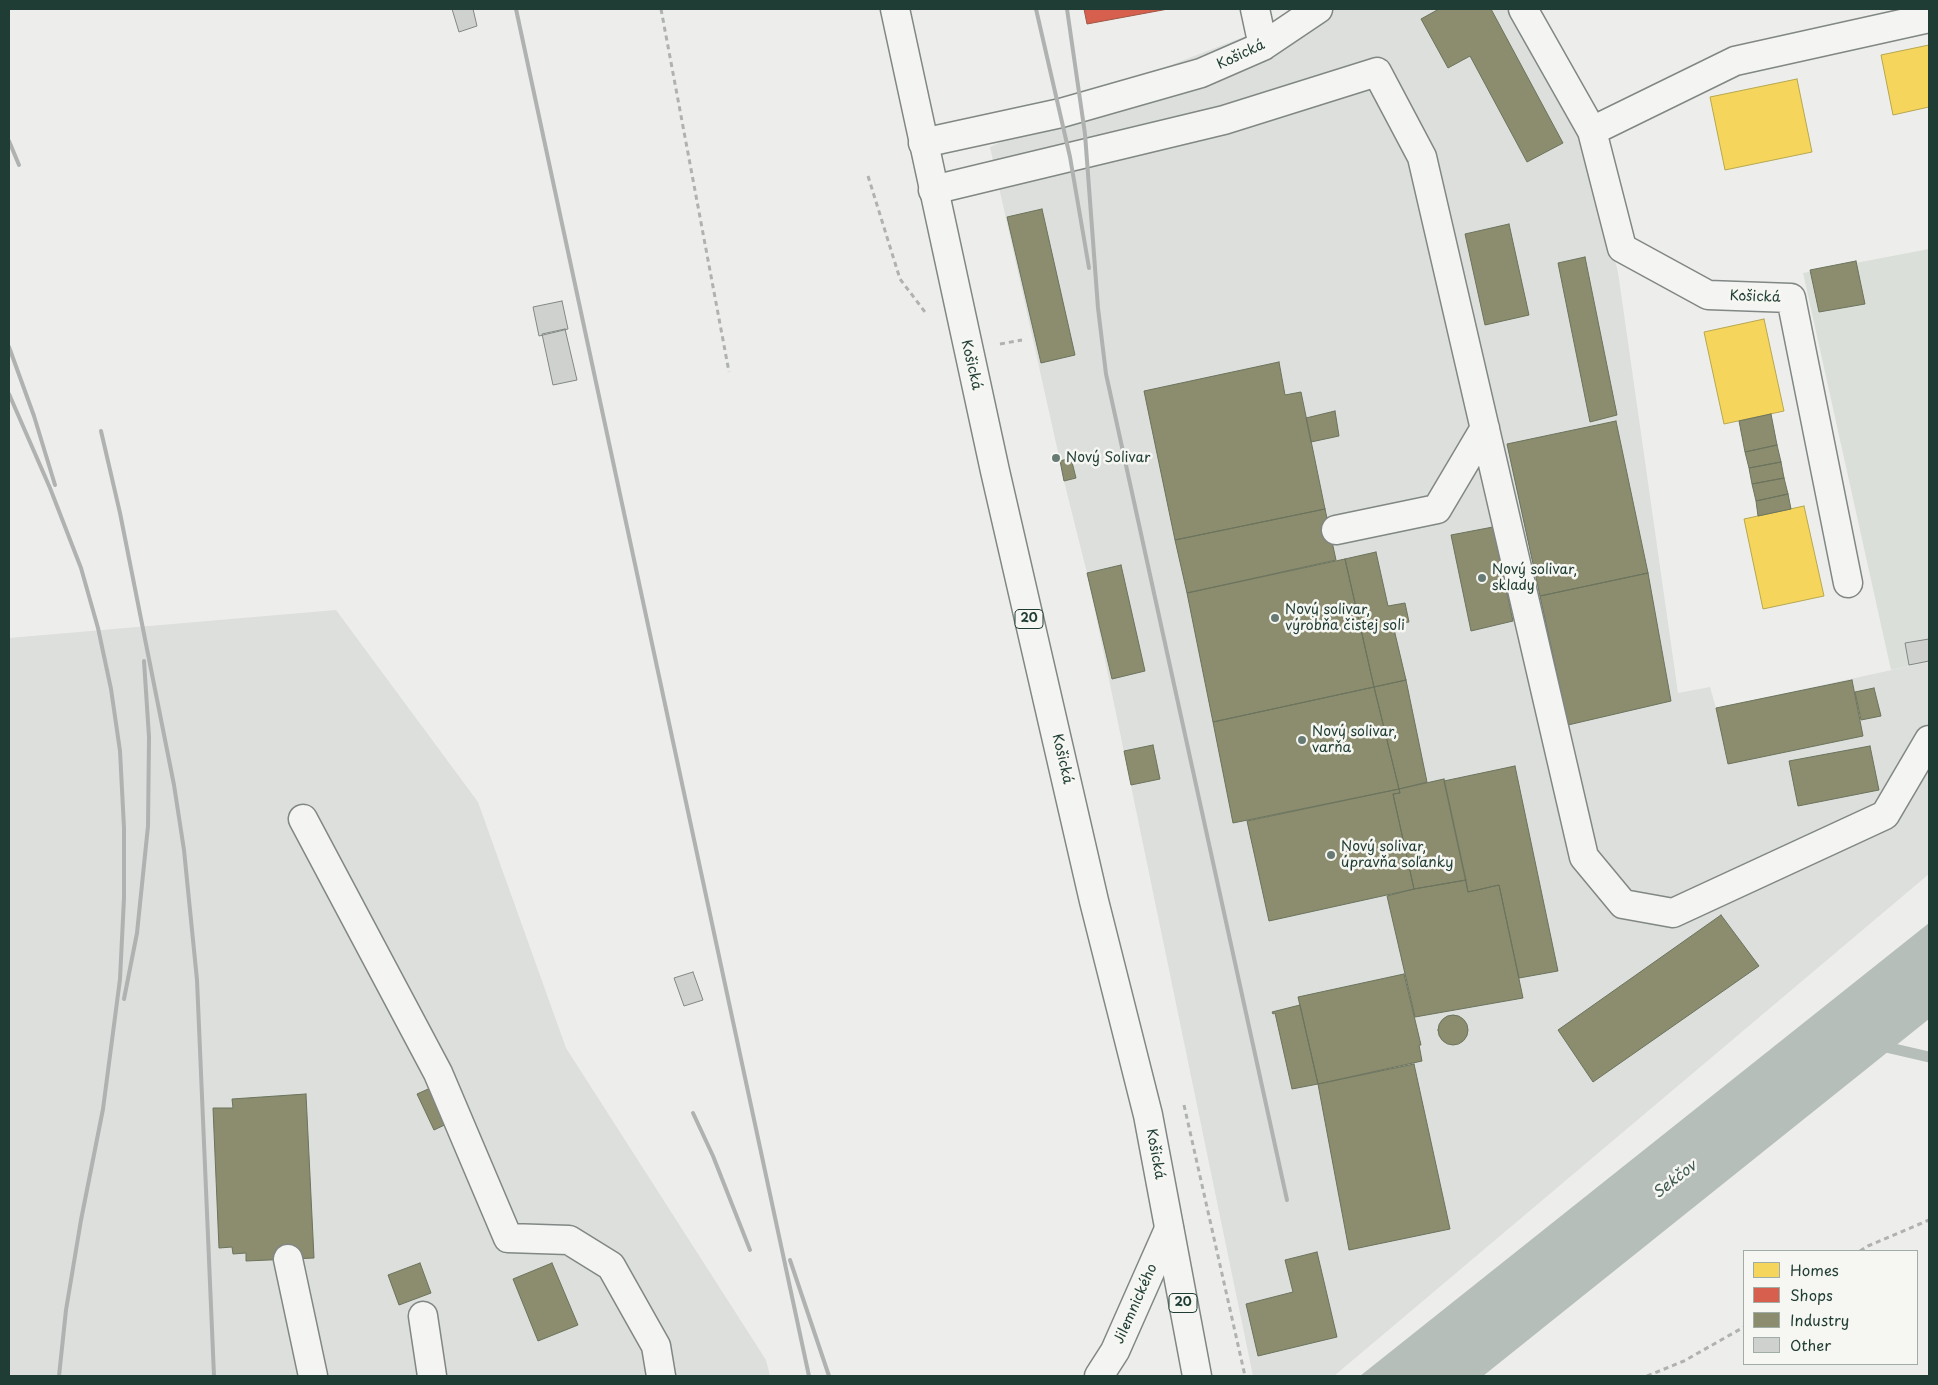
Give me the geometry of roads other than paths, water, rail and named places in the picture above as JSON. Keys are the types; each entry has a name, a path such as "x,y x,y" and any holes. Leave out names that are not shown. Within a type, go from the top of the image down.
{"main road":[{"name":"Košická","path":"895,9 995,470 1070,796 1148,1115 1197,1376"},
{"path":"1255,9 1263,46"},
{"name":"Košická","path":"923,143 1061,113 1202,73 1263,46 1318,9"},
{"name":"Košická","path":"1524,9 1592,131 1622,248 1708,295 1791,298 1848,583"},
{"path":"1592,131 1736,61 1929,18"},
{"path":"933,190 1224,120 1377,72 1422,158 1584,857 1623,904 1673,913 1885,815 1929,740"},
{"path":"1336,530 1437,509 1485,428"},
{"path":"303,819 438,1073 508,1238 569,1240 611,1266 656,1346 661,1376"},
{"name":"Jilemnického","path":"1099,1376 1114,1351 1168,1229"},
{"path":"288,1259 313,1376"},
{"path":"423,1316 432,1376"}],"water":[{"name":"Sekčov","path":"1929,923 1929,1019 1483,1376 1360,1376"}],"waterway":[{"path":"1877,1045 1929,1057"}],"railway":[{"path":"516,9 809,1376"},
{"path":"1036,9 1070,157 1089,268"},
{"path":"1067,9 1085,134 1098,308 1106,374 1287,1200"},
{"path":"9,141 19,165"},
{"path":"9,347 34,416 55,485"},
{"path":"9,394 50,488 81,568 98,628 111,689 120,751 124,828 124,898 120,979 103,1109 81,1220 66,1310 59,1376"},
{"path":"101,431 120,513 174,785 184,850 197,980 214,1376"},
{"path":"124,999 137,933 148,826 149,737 144,661"},
{"path":"693,1113 713,1156 750,1250"},
{"path":"790,1260 829,1376"}],"place":[{"name":"Nový Solivar","path":"1056,458"},
{"name":"Nový solivar, sklady","path":"1482,578"},
{"name":"Nový solivar, výrobňa čistej soli","path":"1275,618"},
{"name":"Nový solivar, varňa","path":"1302,740"},
{"name":"Nový solivar, úpravňa soľanky","path":"1331,855"}]}
